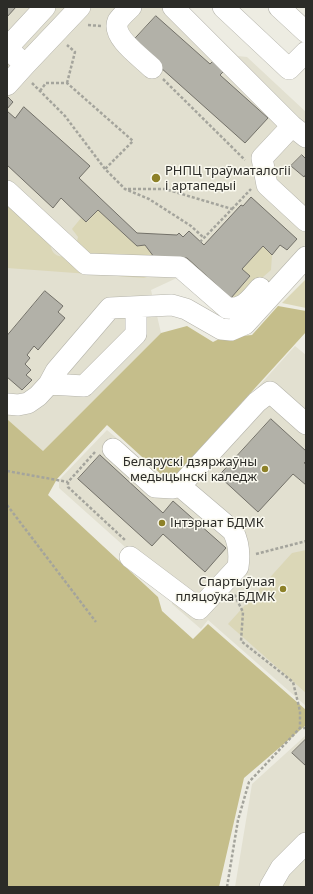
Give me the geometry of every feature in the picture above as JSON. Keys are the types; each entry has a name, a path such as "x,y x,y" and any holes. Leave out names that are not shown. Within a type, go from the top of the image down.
{"lane":[{"path":"46,7 7,48 18,74 80,7"},
{"path":"131,7 119,21 117,27 118,33 122,40 152,68"},
{"path":"173,7 299,131 262,158 267,185 306,220"},
{"path":"223,7 289,69 306,52"},
{"path":"279,7 306,32"},
{"path":"7,191 86,264 180,267 227,308 235,309 243,306 296,258"},
{"path":"7,404 18,405 28,403 38,396 49,384 56,371 110,308 172,305 186,310 221,329 231,330 245,324 296,258"},
{"path":"49,384 84,386 136,334 136,307"},
{"path":"113,449 155,487 173,488 180,486 257,402 270,392 306,424"},
{"path":"130,551 199,609 238,567 238,540 233,531 180,486"},
{"path":"270,887 281,868 306,843"}],"path":[{"path":"65,42 75,52 67,82"},
{"path":"152,68 246,162"},
{"path":"18,74 40,91 65,116 105,169 125,189 149,199 191,226 204,238"},
{"path":"40,91 46,83 67,82 132,140 105,169"},
{"path":"200,242 253,187"},
{"path":"125,189 165,189 232,209"},
{"path":"113,449 102,445 68,482 68,487 130,551"},
{"path":"7,471 68,482"},
{"path":"7,505 96,622"},
{"path":"268,551 306,541"},
{"path":"227,887 238,820 249,782 300,728 300,711 293,682 241,641 243,612 235,596 237,590"},
{"path":"300,728 306,728"}],"shaded area":[{"name":"РНПЦ траўматалогіі і артапедыі","path":"7,7 187,7 238,56 247,57 306,112 306,244 243,312 181,276 151,290 161,333 43,451 7,419"},
{"path":"7,196 50,242 55,254 155,274 144,278 7,268"},
{"path":"98,210 137,246 145,245 187,258 231,298 250,277 242,269 263,246 272,255 271,270 231,305 183,263 87,260 76,245 78,237 72,229 81,218 87,222"},
{"path":"306,279 306,308 282,303"},
{"path":"278,306 306,311 306,332 175,476 164,477 107,425 57,479 48,495 158,597 162,611 193,639 208,624 306,710 306,725 244,778 219,887 7,887 7,419 43,451 161,333 187,326 213,342 221,338 252,335"},
{"path":"295,346 306,355 306,706 208,620 201,629 172,604 171,588 59,488 59,480 107,430 165,479 176,478"},
{"name":"Спартыўная пляцоўка БДМК","path":"306,550 306,693 228,624 292,553"},
{"path":"306,735 306,887 235,887 252,784"}],"building":[{"path":"7,7 16,7 7,17"},
{"path":"156,16 210,64 215,59 226,69 220,75 268,118 245,143 132,42"},
{"path":"7,96 13,102 7,109"},
{"path":"24,107 90,166 79,178 137,233 177,235 179,233 183,237 189,231 204,245 241,205 243,206 251,197 297,239 287,250 280,245 272,255 263,246 242,269 250,276 231,298 187,258 154,257 145,245 137,246 98,210 86,222 61,198 53,208 7,165 7,111 15,118"},
{"path":"302,155 306,159 306,174 304,177 291,166"},
{"path":"45,291 63,306 58,312 65,318 38,350 34,346 27,355 30,358 25,364 31,370 26,375 32,380 22,390 7,377 7,336"},
{"name":"Беларускі дзяржаўны медыцынскі каледж","path":"271,419 306,451 306,461 304,463 306,464 306,485 293,474 258,512 219,476"},
{"name":"Інтэрнат БДМК","path":"100,455 163,513 173,501 226,548 205,572 163,534 152,546 78,479"},
{"path":"306,739 306,766 292,753"}],"place":[{"name":"РНПЦ траўматалогіі і артапедыі","path":"156,178"},
{"name":"Беларускі дзяржаўны медыцынскі каледж","path":"265,469"},
{"name":"Інтэрнат БДМК","path":"162,523"},
{"name":"Спартыўная пляцоўка БДМК","path":"283,589"}]}
